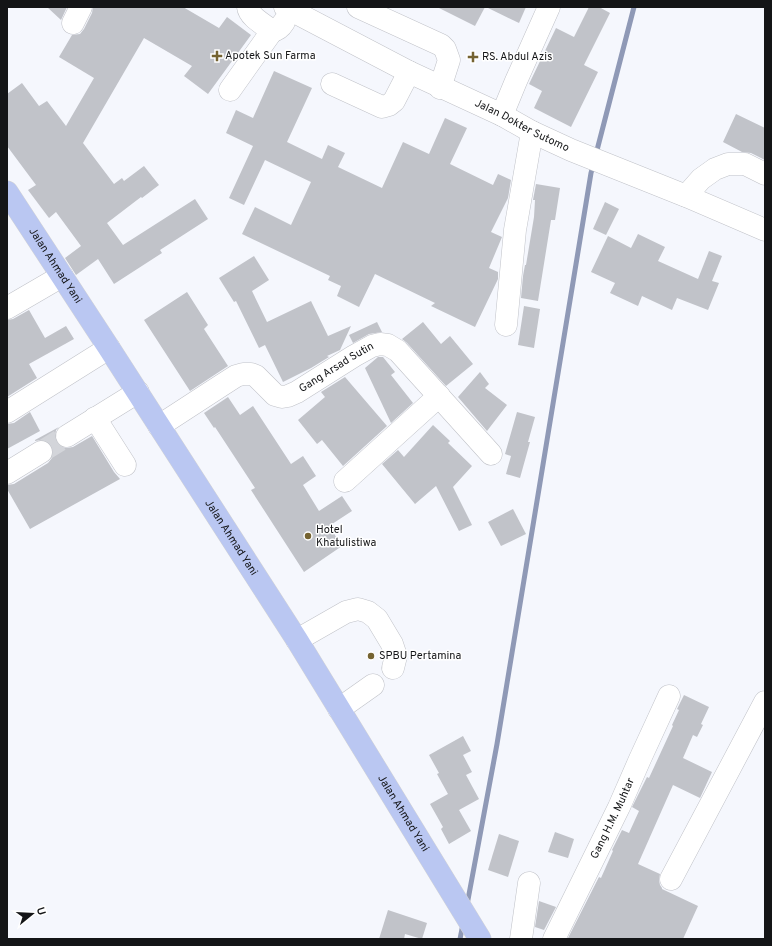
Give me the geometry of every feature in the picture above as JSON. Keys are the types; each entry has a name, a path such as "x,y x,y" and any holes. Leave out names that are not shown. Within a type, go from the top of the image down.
{"main road":[{"name":"Jalan Ahmad Yani","path":"7,192 138,392 297,640 448,889 477,934"}],"street":[{"path":"248,7 251,15 272,31"},
{"path":"358,7 440,45 445,49 449,60 440,88"},
{"path":"502,116 549,7"},
{"path":"230,90 272,31 278,30 298,11"},
{"name":"Jalan Dokter Sutomo","path":"298,11 409,72 440,88 502,116 532,132 571,150 606,163 765,230"},
{"path":"332,84 382,107 389,106 394,101 409,72"},
{"path":"506,325 515,230 532,132"},
{"path":"686,196 701,179 714,169 728,164 745,164 765,174"},
{"path":"7,308 62,276"},
{"name":"Gang Arsad Sutin","path":"160,426 236,376 251,374 256,376 275,395 282,397 288,396 354,356 372,346 380,344 388,345 398,351 491,454"},
{"path":"7,412 109,348"},
{"path":"66,436 138,392"},
{"path":"345,481 439,396"},
{"path":"95,418 125,465"},
{"path":"7,473 41,452"},
{"path":"297,640 346,612 358,609 368,612 377,619 392,644 396,656 393,668"},
{"path":"339,709 373,685"},
{"name":"Gang H.M. Muhtar","path":"554,939 619,807 669,696"},
{"path":"671,879 762,706"},
{"path":"521,939 529,883"}],"building":[{"path":"47,7 67,7 61,20"},
{"path":"93,7 183,7 219,28 227,17 251,35 208,94 184,76 192,66 144,38 83,143 114,184 122,178 124,181 144,166 159,185 107,223 123,245 195,199 208,219 160,250 162,253 114,284 98,259 76,275 65,258 81,246 56,212 49,218 28,190 36,185 7,146 7,94 22,83 39,106 47,101 66,126 94,78 59,57 72,35 80,34 84,29 92,13"},
{"path":"437,7 485,7 475,26"},
{"path":"486,7 526,7 519,23"},
{"path":"589,7 599,7 610,13 584,65 598,72 571,127 534,108 542,91 529,84 556,28 574,37"},
{"path":"274,71 312,88 287,142 322,159 328,145 345,153 338,167 382,188 403,142 429,154 445,118 467,128 450,164 493,185 498,174 511,180 508,198 491,232 502,237 489,268 498,272 498,279 475,327 431,306 435,303 375,274 359,307 337,296 341,286 328,280 330,276 242,234 255,207 291,225 311,182 265,160 244,205 229,198 253,146 226,133 236,110 253,118"},
{"path":"736,114 765,128 765,160 751,153 742,152 723,142"},
{"path":"536,184 560,188 555,220 551,220 538,301 521,298 523,276 534,217 535,200 533,200"},
{"path":"605,202 619,209 606,235 593,229"},
{"path":"638,234 665,247 658,261 698,279 709,251 722,256 712,281 719,283 708,310 677,298 672,310 642,296 638,306 610,293 615,283 591,272 608,236 631,248"},
{"path":"254,256 269,280 252,291 267,322 311,301 328,336 351,326 340,350 327,356 329,357 311,368 283,382 265,345 259,348 236,301 234,302 219,278"},
{"path":"187,292 208,325 204,329 228,366 190,391 144,320"},
{"path":"524,306 540,309 534,348 518,345"},
{"path":"29,310 45,338 66,326 74,339 29,364 37,378 7,397 7,320 13,319"},
{"path":"377,322 382,332 369,334 353,343 349,335"},
{"path":"423,322 441,344 450,336 473,364 446,386 402,339"},
{"path":"378,357 383,357 395,372 391,375 413,403 391,423 365,368"},
{"path":"480,372 489,384 485,388 507,405 487,431 458,397"},
{"path":"345,377 387,426 343,466 322,440 317,444 298,420 325,397 321,392"},
{"path":"228,397 240,415 253,406 291,464 303,456 316,476 303,485 319,511 342,496 352,511 329,526 342,546 304,572 251,490 255,488 215,427 214,428 204,413"},
{"path":"30,412 40,431 7,449 7,424 14,423"},
{"path":"517,412 535,417 520,478 506,474 511,456 505,454"},
{"path":"433,425 450,441 448,443 472,466 453,487 472,525 459,531 436,486 415,504 382,464 398,450 404,457"},
{"path":"59,427 56,430 55,437 57,443 61,447 73,447 92,436 114,472 120,479 30,529 7,489 7,485 14,484 48,463 52,458 53,451 51,445 47,441 35,440"},
{"path":"513,509 526,534 501,546 488,522"},
{"path":"684,695 709,707 697,737 693,735 683,758 712,772 700,798 673,785 638,864 660,874 659,880 662,889 698,906 683,939 568,938 599,877 601,878 622,830 629,833 639,811 632,807 647,777 649,778 673,726 672,725 679,710 677,709"},
{"path":"463,736 471,751 463,755 472,772 466,775 479,799 459,810 471,831 449,844 441,829 443,827 430,804 448,794 429,755"},
{"path":"555,832 574,839 568,858 548,852"},
{"path":"499,834 519,841 508,877 488,870"},
{"path":"539,901 556,907 544,930 535,927"},
{"path":"388,910 427,923 422,939 405,934 404,939 379,939"}],"waterway":[{"path":"596,154 634,7"},
{"path":"467,905 497,744 591,173 594,163"},
{"path":"460,939 463,924"}],"tunnel":[{"path":"41,452 67,436"}],"place":[{"name":"Apotek Sun Farma","path":"217,56"},
{"name":"RS. Abdul Azis","path":"473,57"},
{"name":"Hotel Khatulistiwa","path":"308,536"},
{"name":"SPBU Pertamina","path":"371,656"}]}
